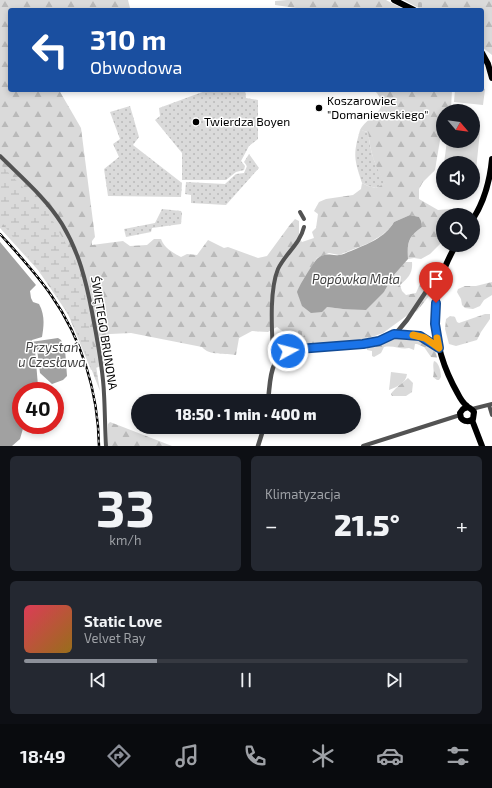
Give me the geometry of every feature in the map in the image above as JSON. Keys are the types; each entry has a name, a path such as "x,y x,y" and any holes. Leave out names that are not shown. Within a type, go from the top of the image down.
{"main road":[{"path":"394,0 410,8"},
{"path":"484,57 492,78"},
{"path":"480,208 486,191 492,158"},
{"path":"452,252 442,273 437,294 435,324 439,348 444,364 482,446"}],"street":[{"name":"ŚWIĘTEGO BRUNONA","path":"0,156 55,214 63,225 80,260 88,291 98,344 104,395 106,446"},
{"path":"300,212 304,219"},
{"path":"274,363 273,306 276,277 278,268 301,238 304,227"},
{"path":"269,394 272,367 281,355 291,350 363,344 379,341 394,334 407,320 437,275 442,273"},
{"path":"394,334 420,336 439,348"},
{"path":"363,446 468,414 489,405 492,415"},
{"path":"258,446 262,434"}],"green space":[{"path":"0,0 128,0 130,8 8,8 8,92 60,92 81,128 95,237 92,241 92,245 123,241 130,246 147,245 154,239 161,239 167,248 181,257 187,254 197,255 208,240 224,248 228,247 258,258 267,256 295,219 299,221 299,238 302,242 314,238 312,232 316,228 318,214 314,211 319,202 326,199 353,195 361,189 362,183 376,188 385,183 378,170 370,147 368,132 360,130 381,107 382,103 380,97 376,92 452,92 451,104 436,104 436,148 439,148 437,156 436,156 435,170 423,182 419,189 419,199 436,209 436,248 430,254 421,259 408,259 409,240 422,227 419,217 410,215 394,222 382,235 369,243 339,255 329,253 317,258 309,271 327,307 353,309 384,292 393,276 405,262 412,262 412,269 409,275 400,285 402,291 406,295 416,293 424,274 429,279 433,291 417,311 409,314 383,333 350,343 308,344 290,337 277,327 268,332 252,331 239,338 236,355 213,353 202,347 131,333 110,334 103,340 108,363 91,370 68,314 38,270 0,228"},
{"path":"386,0 401,8 296,8 275,5 275,1"},
{"path":"404,0 492,0 492,55 484,49 484,8 419,8"},
{"path":"404,0 433,0 429,8 419,8"},
{"path":"485,89 483,105 454,102 455,92 484,92"},
{"path":"203,92 245,92 246,98 258,100 258,139 249,146 241,161 245,166 244,170 236,172 226,180 182,180 182,153 155,120 160,116 159,108"},
{"path":"130,106 139,137 133,145 182,183 181,197 108,196 104,169 119,157 113,144 120,139 110,112"},
{"path":"360,130 368,132 370,147 374,159 386,183 376,188 362,183 357,168 355,151"},
{"path":"446,148 478,148 477,156 445,156"},
{"path":"249,154 259,168 226,205 191,203 191,195 185,194 186,182 225,184 236,174 244,173 247,166 244,162"},
{"path":"0,164 49,214 75,260 83,284 100,391 74,325 55,292 0,220"},
{"path":"162,209 181,211 181,224 152,228 151,232 126,237 124,229 155,223"},
{"path":"492,282 492,295 484,300 480,306 473,309 465,308 462,305 461,299 457,292 458,289 465,286 476,286"},
{"path":"485,314 490,314 490,319 477,340 456,346 449,344 445,329 446,319 450,316 455,317 459,323"},
{"path":"292,327 306,333 299,343 286,337"},
{"path":"277,336 296,346 283,351 275,357 274,340"},
{"path":"393,336 414,337 427,342 436,351 437,358 431,357 424,347 417,344 415,344 414,350 409,348 384,347 381,353 374,357 372,356 372,351 367,350 367,346 388,340"},
{"path":"434,361 437,363 440,370 441,377 439,380 433,377"},
{"path":"391,372 407,374 403,382 389,390"},
{"path":"408,378 413,383 412,392 406,396 392,396 391,394 394,390"},
{"path":"110,422 131,430 131,434 141,434 172,446 108,446 108,424"}],"water":[{"name":"Popówka Mała","path":"410,215 419,217 422,227 409,240 408,259 393,276 384,292 366,310 327,307 322,312 311,313 302,306 297,292 318,258 326,255 342,255 369,243 386,232 394,222"},
{"name":"Przystań u Czesława","path":"0,242 36,285 30,291 31,298 33,302 39,304 44,320 42,337 32,340 31,342 58,338 61,340 65,349 67,376 63,380 58,382 50,382 40,373 37,349 35,350 38,382 12,382 12,434 21,434 20,439 12,446 0,446"}],"railway":[{"path":"0,234 45,287 62,312 80,348 92,386 98,426 99,446"}],"slow traffic":[{"path":"413,335 425,338 439,348 437,338"}],"place":[{"name":"Koszarowiec \"Domaniewskiego\"","path":"319,108"},
{"name":"Twierdza Boyen","path":"196,122"}],"route":[{"path":"288,351 334,346 352,346 379,341 394,334 412,334 420,336 439,348 435,324 436,303"}]}
